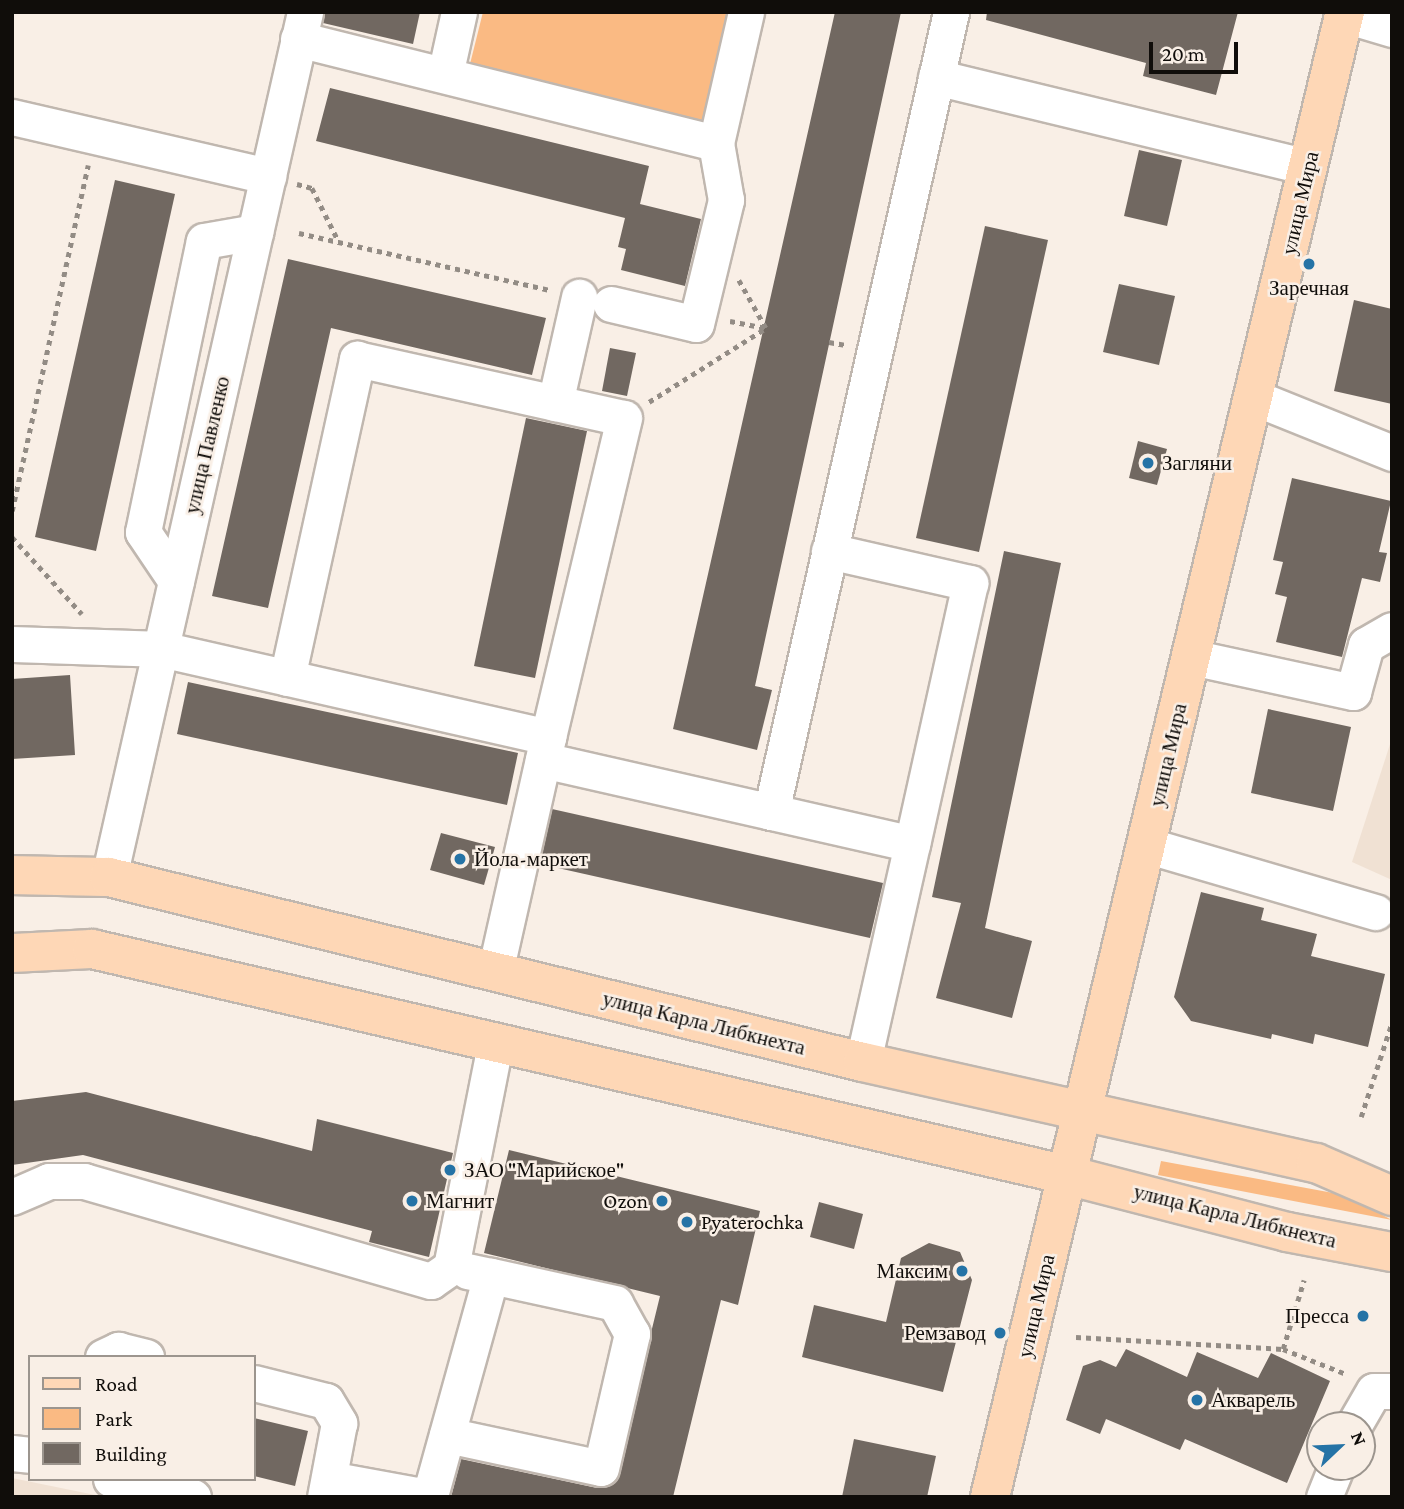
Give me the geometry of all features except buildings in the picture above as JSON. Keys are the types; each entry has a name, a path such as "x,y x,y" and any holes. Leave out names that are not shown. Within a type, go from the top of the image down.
{"main road":[{"name":"улица Мира","path":"990,1497 1345,13"},
{"name":"улица Карла Либкнехта","path":"12,875 109,877 863,1062 1082,1110 1125,1123 1316,1163 1392,1196"},
{"name":"улица Карла Либкнехта","path":"12,953 92,949 495,1045 1067,1175 1287,1232 1392,1252"}],"street":[{"path":"445,75 459,12"},
{"path":"555,403 595,300 695,324 726,200 716,143 747,12"},
{"path":"771,812 951,12"},
{"path":"1345,13 1392,29"},
{"path":"301,26 445,75 716,143"},
{"name":"улица Павленко","path":"109,877 301,26"},
{"path":"936,77 1308,167"},
{"path":"12,117 268,176"},
{"path":"176,581 143,532 204,241 255,232"},
{"path":"287,678 357,359 624,418 495,972"},
{"path":"1253,397 1392,453"},
{"path":"830,551 970,583 863,1062"},
{"path":"1191,657 1353,692 1366,645 1392,630"},
{"path":"12,644 161,649 287,678 771,812 912,844"},
{"path":"1146,845 1375,912"},
{"path":"12,1197 48,1181 84,1181 431,1281 451,1267 495,1045"},
{"path":"447,1434 601,1468 632,1334 615,1303 451,1267"},
{"path":"256,1384 326,1401 339,1423 327,1488 417,1495 431,1492 491,1276"},
{"path":"107,1355 118,1350 138,1355"},
{"path":"1360,1411 1366,1398 1374,1391 1389,1390"},
{"path":"120,1481 192,1497"}],"path":[{"path":"12,511 94,136"},
{"path":"268,176 312,188 340,242"},
{"path":"299,233 595,300"},
{"path":"624,418 766,328"},
{"path":"12,537 113,647"},
{"path":"1361,1117 1392,1022"},
{"path":"1283,1349 1304,1280"},
{"path":"1076,1337 1283,1349 1389,1390"}],"shaded area":[{"path":"1392,738 1392,880 1352,862"},
{"path":"12,1478 105,1497 12,1497"}],"green space":[{"path":"483,12 734,12 708,122 470,64"},
{"path":"1161,1161 1344,1195 1392,1220 1158,1175"}],"place":[{"name":"Заречная","path":"1309,264"},
{"name":"Загляни","path":"1148,463"},
{"name":"Йола-маркет","path":"460,859"},
{"name":"ЗАО \"Марийское\"","path":"450,1170"},
{"name":"Магнит","path":"412,1201"},
{"name":"Ozon","path":"662,1201"},
{"name":"Pyaterochka","path":"687,1222"},
{"name":"Максим","path":"962,1271"},
{"name":"Пресса","path":"1363,1316"},
{"name":"Ремзавод","path":"1000,1333"},
{"name":"Акварель","path":"1197,1400"}]}
